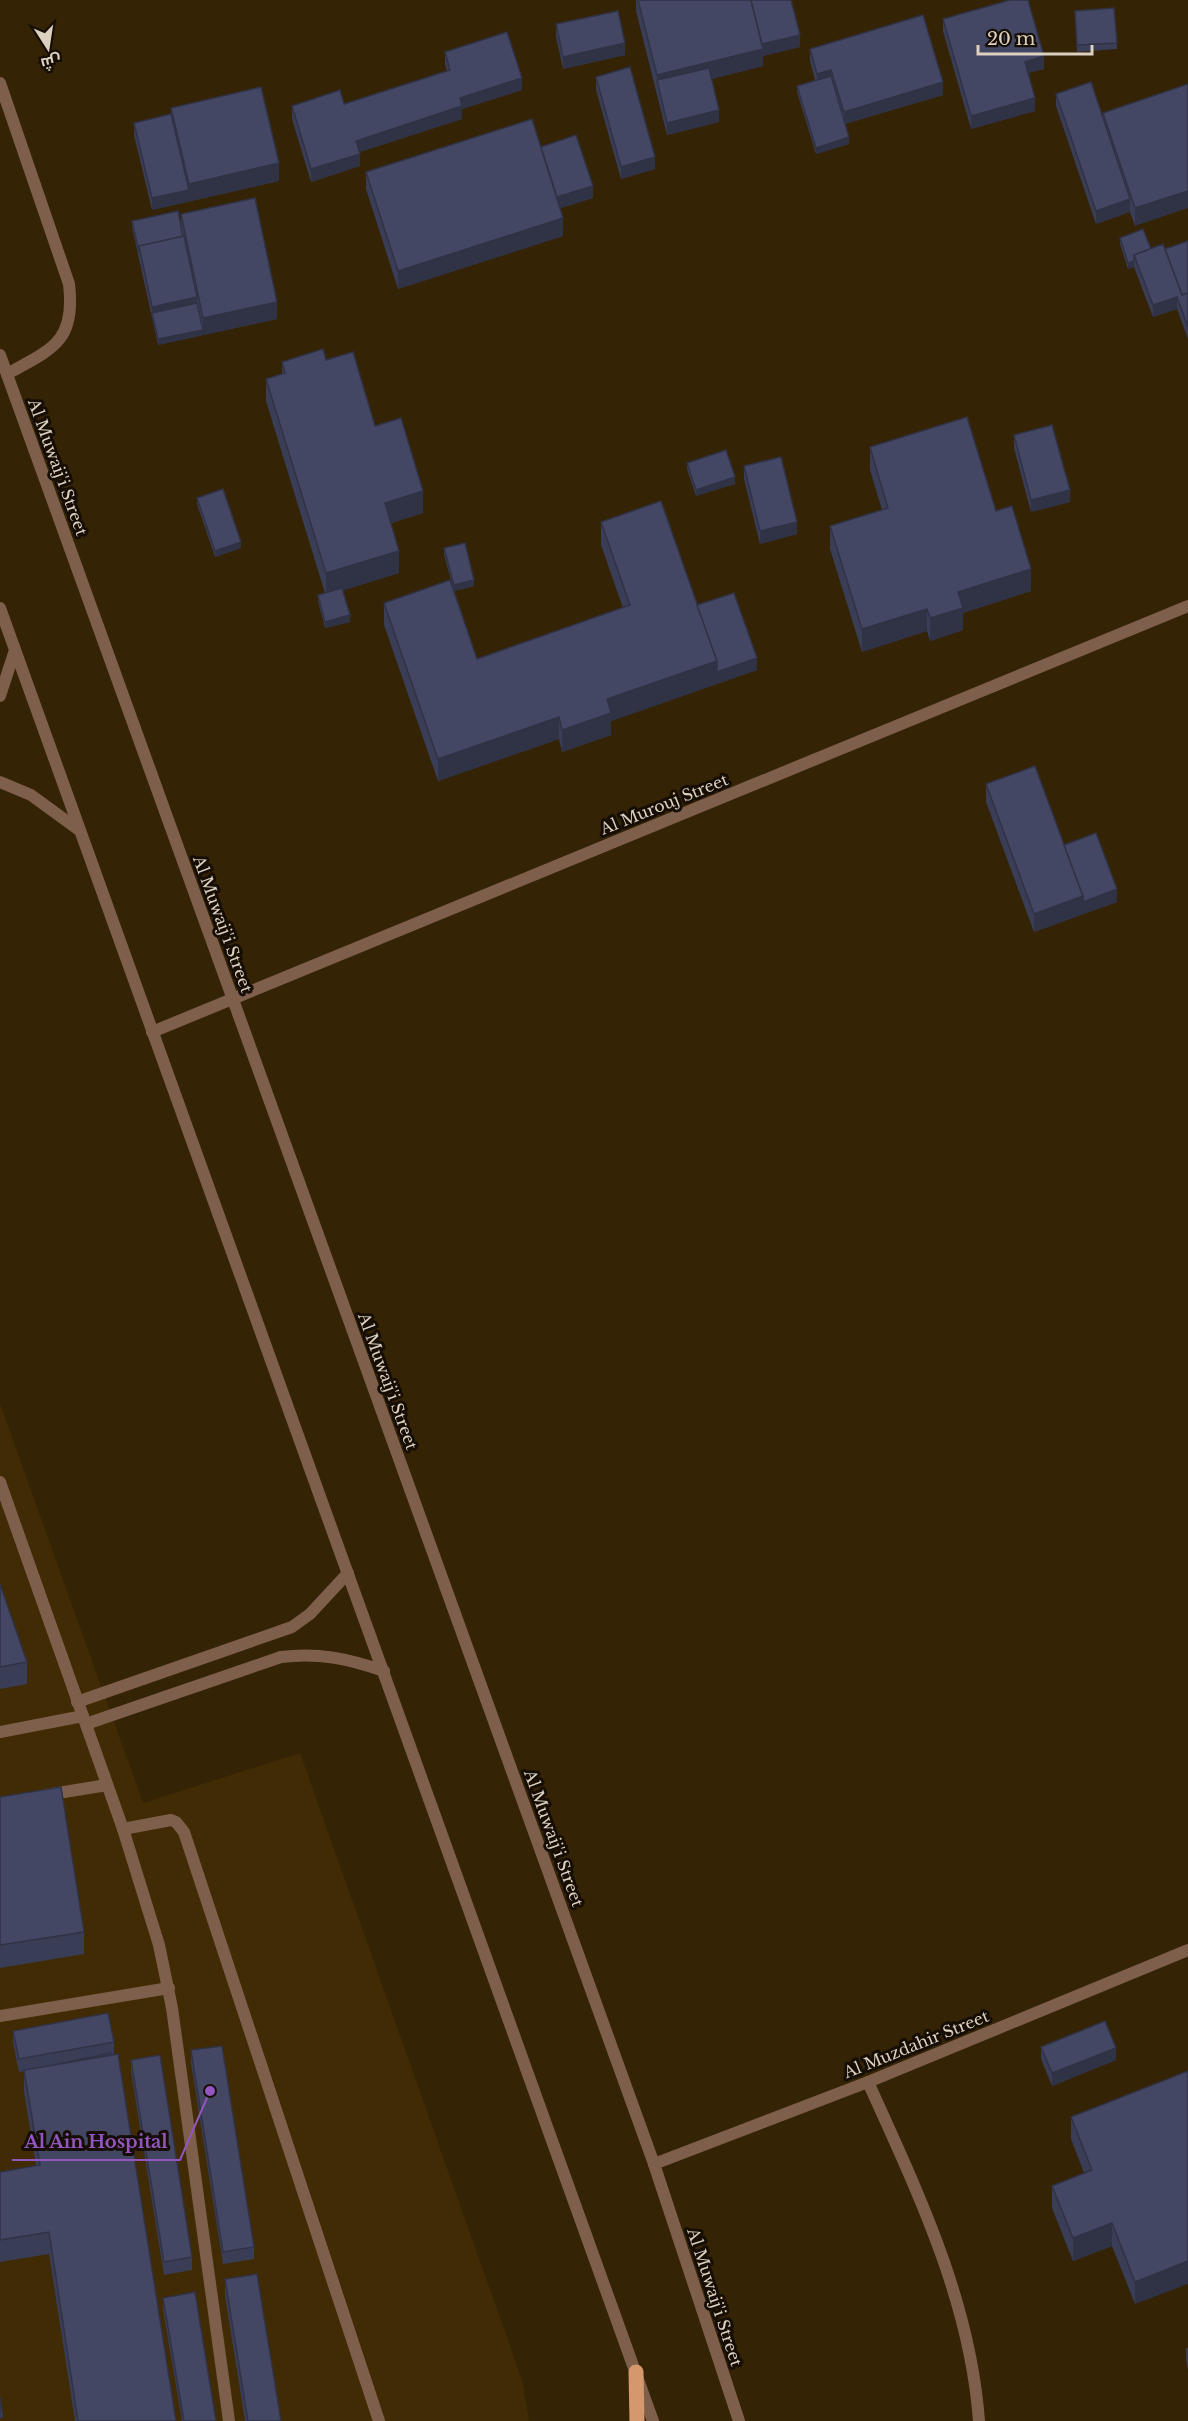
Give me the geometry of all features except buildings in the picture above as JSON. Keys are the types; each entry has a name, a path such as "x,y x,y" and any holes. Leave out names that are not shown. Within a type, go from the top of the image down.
{"main road":[{"path":"636,2372 637,2421"}],"street":[{"path":"0,83 69,284 72,304 64,337 53,349 7,374"},
{"name":"Al Muwaij'i Street","path":"0,355 654,2164 739,2421"},
{"name":"Al Murouj Street","path":"152,1032 1188,606"},
{"path":"0,608 653,2421"},
{"path":"0,696 15,650"},
{"path":"0,782 31,795 79,830"},
{"path":"0,1482 123,1829 148,1908 169,1988 229,2421"},
{"path":"77,1702 292,1627 310,1614 348,1573"},
{"path":"0,1732 84,1720 281,1657 301,1654 338,1657 384,1671"},
{"path":"32,1797 107,1785"},
{"path":"123,1829 171,1820 176,1822 184,1832 379,2421"},
{"name":"Al Muzdahir Street","path":"654,2164 868,2082 1188,1950"},
{"path":"0,2016 169,1988"},
{"path":"868,2082 919,2193 955,2293 970,2355 979,2421"}],"shaded area":[{"path":"0,1404 143,1803 300,1753 522,2380 529,2421 0,2421"}],"place":[{"name":"Al Ain Hospital","path":"210,2091"}]}
